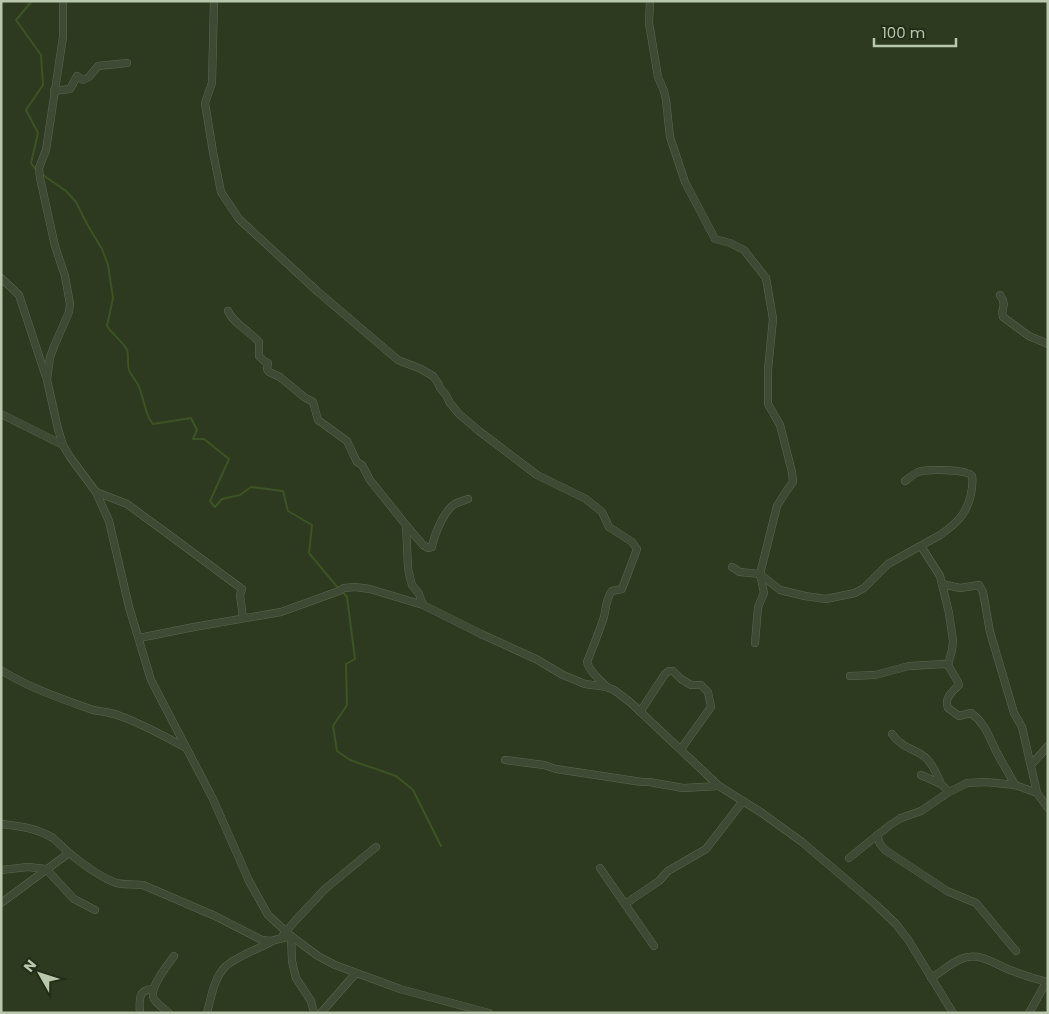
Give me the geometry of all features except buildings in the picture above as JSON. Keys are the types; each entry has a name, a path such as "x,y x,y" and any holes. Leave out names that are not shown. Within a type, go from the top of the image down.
{"street":[{"path":"47,380 50,357 69,312 70,304 65,276 55,246 39,168 46,150 63,37 63,1"},
{"path":"214,1 212,83 205,104 222,192 239,218 317,291 398,360 433,376 459,414 479,431 537,475 586,499 602,512 609,527 632,542 637,549 622,589 612,591 608,596 605,612 588,662 590,669 608,687 630,702 718,786 762,813 802,842 875,904 896,924 909,941 953,1013"},
{"path":"650,1 648,23 658,77 666,100 670,137 686,182 715,239 730,243 744,250 766,278 773,319 768,370 768,404 780,425 793,482 777,506 760,574 764,593 758,607 754,644"},
{"path":"54,91 70,89 77,76 83,80 89,77 98,66 127,63"},
{"path":"1,278 18,295 47,380 63,445 96,492 109,521 129,607 151,680 213,799 249,882 268,915 289,934 335,965 400,989 489,1013"},
{"path":"1000,295 1005,306 1002,314 1003,317 1029,336 1048,344"},
{"path":"228,311 230,317 235,322 258,340 259,356 268,363 267,369 269,372 280,377 313,402 318,420 348,440 357,462 362,465 370,480 423,545 428,548 432,547 438,528 452,506 468,499"},
{"path":"1,414 63,445"},
{"path":"732,567 740,572 760,574 780,590 805,596 826,599 855,593 874,580 888,564 948,530 965,511 970,499 972,479 967,473 925,470 916,473 906,481"},
{"path":"96,492 127,504 242,589 240,595 243,618"},
{"path":"406,525 410,578 423,605"},
{"path":"921,546 940,576 949,613 953,641 948,665 959,685 949,696 946,705 959,716 971,713 981,721 1015,785"},
{"path":"942,584 960,588 981,586 990,632 1014,714 1022,727 1037,793 1048,808"},
{"path":"139,638 281,612 355,587 423,605 536,659 562,675 585,684 608,687"},
{"path":"850,676 875,675 909,666 948,665"},
{"path":"1,670 15,679 50,695 118,715 153,730 186,748"},
{"path":"640,712 665,674 669,671 673,671 681,679 692,685 701,686 708,692 711,707 681,749"},
{"path":"892,734 902,746 926,758 932,765 941,784 949,792"},
{"path":"1031,765 1048,746"},
{"path":"505,760 684,788 718,786"},
{"path":"921,775 941,784"},
{"path":"849,858 901,818 921,812 949,792 966,783 986,782 1015,785 1037,793"},
{"path":"625,904 659,881 668,870 706,849 743,801"},
{"path":"1,824 27,827 53,838 99,874 118,884 143,885 262,940 272,941"},
{"path":"877,835 880,844 885,850 947,891 976,903 1016,951"},
{"path":"314,1013 310,1001 296,978 289,934 295,921 325,889 376,847"},
{"path":"1,903 70,853"},
{"path":"1,870 28,867 46,869 74,899 95,910"},
{"path":"600,868 654,946"},
{"path":"207,1013 216,981 226,966 245,954 289,934"},
{"path":"169,1013 155,1001 153,989 174,956"},
{"path":"931,978 962,958 976,956 987,959 1032,979 1047,982 1029,1013"},
{"path":"320,1013 356,973"},
{"path":"140,1013 140,996 144,991 153,989"}],"waterway":[{"path":"32,1 16,20 41,55 43,85 26,110 38,133 31,163 37,171"},
{"path":"43,175 66,191 76,202 102,249 108,265 113,298 107,326 127,350 129,370 141,391 150,421 153,424 191,418 197,430 193,439 204,439 229,459 210,501 215,507 222,499 240,495 251,487 283,491 288,511 312,525 309,553 338,588"},
{"path":"342,591 347,597 355,659 346,664 347,705 333,726 337,751 350,760 396,776 413,790 441,846"}]}
